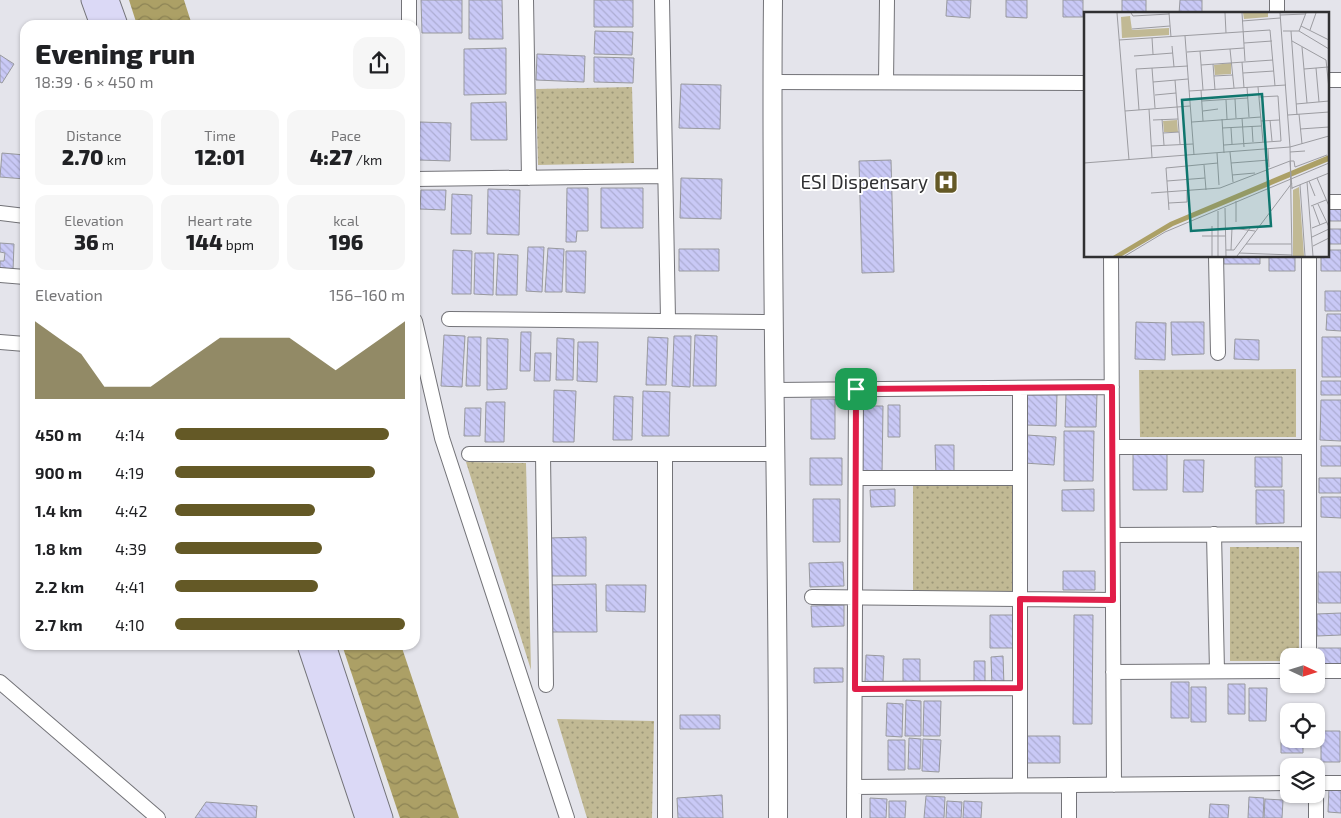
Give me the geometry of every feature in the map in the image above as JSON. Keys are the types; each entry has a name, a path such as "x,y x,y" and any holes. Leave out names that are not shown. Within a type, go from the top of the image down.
{"main road":[{"path":"91,0 98,20"},
{"path":"109,0 116,20"},
{"path":"309,650 365,818"},
{"path":"328,650 383,818"}],"street":[{"path":"409,0 410,20"},
{"path":"526,0 529,178"},
{"path":"662,0 668,319"},
{"path":"773,0 772,82 778,599 778,818"},
{"path":"886,82 887,0"},
{"path":"1328,80 1341,80"},
{"path":"772,82 1084,83"},
{"path":"420,179 664,176"},
{"path":"1328,202 1341,202"},
{"path":"0,213 20,215"},
{"path":"1111,258 1114,785"},
{"path":"1216,258 1218,353"},
{"path":"1309,258 1309,648"},
{"path":"0,275 20,277"},
{"path":"449,319 668,319 775,322"},
{"path":"0,342 20,344"},
{"path":"420,343 441,432 567,818"},
{"path":"775,390 1112,387"},
{"path":"1020,388 1020,786"},
{"path":"854,818 856,389"},
{"path":"1112,447 1309,446"},
{"path":"469,454 775,454"},
{"path":"544,454 546,685"},
{"path":"665,454 665,818"},
{"path":"856,478 1020,478"},
{"path":"1214,534 1216,671"},
{"path":"1113,535 1309,534"},
{"path":"812,597 1113,600"},
{"path":"1113,672 1280,671"},
{"path":"1325,671 1341,671"},
{"path":"0,682 158,818"},
{"path":"855,689 1020,688"},
{"path":"854,787 1280,783"},
{"path":"1325,783 1341,783"},
{"path":"1069,785 1069,818"},
{"path":"1316,803 1316,818"}],"shaded area":[{"path":"632,87 634,163 538,165 536,89"},
{"path":"1296,369 1296,437 1140,437 1139,370"},
{"path":"466,462 526,463 531,670"},
{"path":"1012,485 1012,592 913,593 913,486"},
{"path":"1230,547 1299,547 1299,648 1280,648 1280,661 1230,661"},
{"path":"557,719 654,721 652,818 587,818"}],"water":[{"path":"129,0 184,0 190,20 135,20"},
{"path":"344,650 403,650 459,818 400,818"}],"building":[{"path":"421,0 462,0 462,33 422,33"},
{"path":"469,0 502,0 503,39 469,39"},
{"path":"594,0 633,0 633,27 594,27"},
{"path":"947,0 971,0 970,18 946,16"},
{"path":"1006,0 1027,0 1027,18 1006,17"},
{"path":"1063,0 1083,0 1083,17 1063,17"},
{"path":"1122,0 1146,0 1146,12 1122,12"},
{"path":"1180,0 1202,0 1202,12 1179,12"},
{"path":"595,31 633,32 632,55 594,54"},
{"path":"506,48 506,94 464,95 464,49"},
{"path":"537,54 585,56 584,82 536,80"},
{"path":"0,55 14,64 2,83 0,82"},
{"path":"594,57 634,58 633,83 594,82"},
{"path":"681,84 721,85 720,129 679,128"},
{"path":"506,102 507,140 471,140 471,103"},
{"path":"420,122 451,123 450,161 420,160"},
{"path":"2,153 20,155 20,179 0,177"},
{"path":"891,160 894,272 862,273 859,161"},
{"path":"681,178 722,179 721,219 680,218"},
{"path":"567,188 588,188 588,231 577,231 576,242 566,242"},
{"path":"601,188 643,188 643,228 601,228"},
{"path":"488,189 520,190 519,235 487,234"},
{"path":"421,190 446,190 445,210 420,209"},
{"path":"452,194 472,195 471,234 451,234"},
{"path":"1328,204 1341,204 1341,221 1328,221"},
{"path":"1328,229 1341,229 1341,244 1328,244"},
{"path":"0,243 14,244 13,271 0,270 0,261 4,261 5,253 0,252"},
{"path":"528,247 544,247 542,292 526,291"},
{"path":"548,248 564,249 562,292 545,292"},
{"path":"679,249 719,249 719,271 679,271"},
{"path":"453,250 472,251 471,294 452,294"},
{"path":"1328,250 1341,250 1341,271 1321,271 1321,258 1328,258"},
{"path":"566,251 586,251 585,293 566,292"},
{"path":"475,253 494,253 493,295 474,294"},
{"path":"498,254 518,255 517,295 496,295"},
{"path":"1224,258 1260,258 1260,264 1224,264"},
{"path":"1269,258 1295,258 1295,271 1269,271"},
{"path":"1325,291 1341,291 1341,311 1325,311"},
{"path":"1327,314 1341,314 1341,331 1326,330"},
{"path":"1136,322 1166,323 1165,360 1135,359"},
{"path":"1171,322 1204,322 1204,354 1172,355"},
{"path":"521,332 531,332 530,371 520,371"},
{"path":"444,335 465,336 462,387 441,386"},
{"path":"695,335 717,336 716,386 693,386"},
{"path":"674,336 691,336 690,387 672,386"},
{"path":"468,337 481,337 480,386 466,386"},
{"path":"648,337 668,338 666,385 646,385"},
{"path":"1322,337 1341,337 1341,377 1322,377"},
{"path":"487,338 508,339 507,389 487,390"},
{"path":"557,338 574,339 573,380 556,380"},
{"path":"1235,339 1259,340 1259,360 1234,359"},
{"path":"578,342 598,342 597,382 577,381"},
{"path":"535,353 551,353 550,381 534,381"},
{"path":"1321,381 1341,381 1341,395 1321,395"},
{"path":"554,390 576,391 574,442 553,442"},
{"path":"643,391 670,392 669,436 642,436"},
{"path":"1027,393 1057,394 1056,426 1026,425"},
{"path":"1066,393 1097,394 1096,427 1065,427"},
{"path":"614,396 633,397 632,440 613,440"},
{"path":"811,399 835,399 835,439 811,439"},
{"path":"1321,400 1341,400 1341,441 1320,440"},
{"path":"486,402 505,402 504,442 485,442"},
{"path":"888,405 900,405 900,437 888,437"},
{"path":"858,406 883,406 882,475 858,475"},
{"path":"465,408 481,408 480,436 464,436"},
{"path":"1064,431 1094,431 1093,481 1064,481"},
{"path":"1027,435 1056,437 1054,465 1024,463"},
{"path":"935,445 954,445 954,475 936,475"},
{"path":"1321,446 1341,446 1341,466 1321,466"},
{"path":"1133,452 1167,452 1167,490 1133,490"},
{"path":"1255,457 1282,457 1282,487 1255,487"},
{"path":"810,458 842,458 842,485 810,485"},
{"path":"1184,460 1204,460 1203,492 1183,492"},
{"path":"1319,478 1341,478 1341,493 1319,493"},
{"path":"895,489 895,506 871,507 870,490"},
{"path":"1094,489 1094,511 1062,511 1062,490"},
{"path":"1256,490 1284,490 1284,523 1256,524"},
{"path":"1321,497 1341,497 1341,518 1321,517"},
{"path":"813,499 840,499 840,542 813,542"},
{"path":"586,537 586,576 549,576 548,538"},
{"path":"843,562 844,586 810,587 809,563"},
{"path":"1063,571 1095,571 1095,590 1063,590"},
{"path":"1318,572 1341,572 1341,603 1318,603"},
{"path":"596,584 597,632 548,632 547,585"},
{"path":"606,585 646,585 645,612 606,611"},
{"path":"844,605 844,626 812,627 811,606"},
{"path":"1341,613 1341,635 1317,636 1317,614"},
{"path":"990,615 1013,615 1013,648 990,648"},
{"path":"1074,615 1093,615 1092,724 1073,724"},
{"path":"1325,648 1341,648 1341,666 1325,666"},
{"path":"866,655 884,656 883,682 865,682"},
{"path":"1003,656 1004,686 992,686 991,657"},
{"path":"903,659 920,659 920,684 903,684"},
{"path":"974,661 985,661 985,686 974,686"},
{"path":"814,668 843,668 843,682 814,683"},
{"path":"1171,682 1189,682 1189,718 1171,718"},
{"path":"1228,684 1245,684 1245,714 1228,714"},
{"path":"1191,687 1206,687 1206,722 1191,722"},
{"path":"1249,688 1267,688 1266,721 1249,721"},
{"path":"906,700 921,701 921,736 905,736"},
{"path":"924,701 941,701 940,736 923,736"},
{"path":"887,703 903,704 902,737 886,736"},
{"path":"680,715 720,715 720,729 680,729"},
{"path":"1325,731 1340,731 1340,762 1325,762 1325,758 1321,758 1321,748 1325,748"},
{"path":"1026,736 1060,736 1060,763 1026,763"},
{"path":"909,738 921,739 920,769 908,769"},
{"path":"923,739 941,740 939,772 922,771"},
{"path":"888,740 905,740 905,770 888,770"},
{"path":"1281,748 1303,748 1303,753 1281,753"},
{"path":"1329,788 1341,789 1341,813 1328,812"},
{"path":"722,795 723,818 678,818 677,798"},
{"path":"926,796 945,797 944,818 924,818"},
{"path":"1249,797 1264,798 1263,818 1248,818"},
{"path":"870,798 887,799 886,818 870,818"},
{"path":"1265,799 1280,800 1280,803 1283,803 1282,818 1264,818"},
{"path":"889,801 906,801 905,818 889,818"},
{"path":"947,801 962,802 961,818 946,818"},
{"path":"964,801 982,802 981,818 963,818"},
{"path":"206,802 257,806 256,818 195,818"},
{"path":"1210,804 1229,805 1228,818 1209,818"}],"place":[{"name":"ESI Dispensary","path":"946,182"}],"route":[{"path":"1112,387 1113,600 1020,599 1020,688 855,689 856,389 1112,387"}]}
